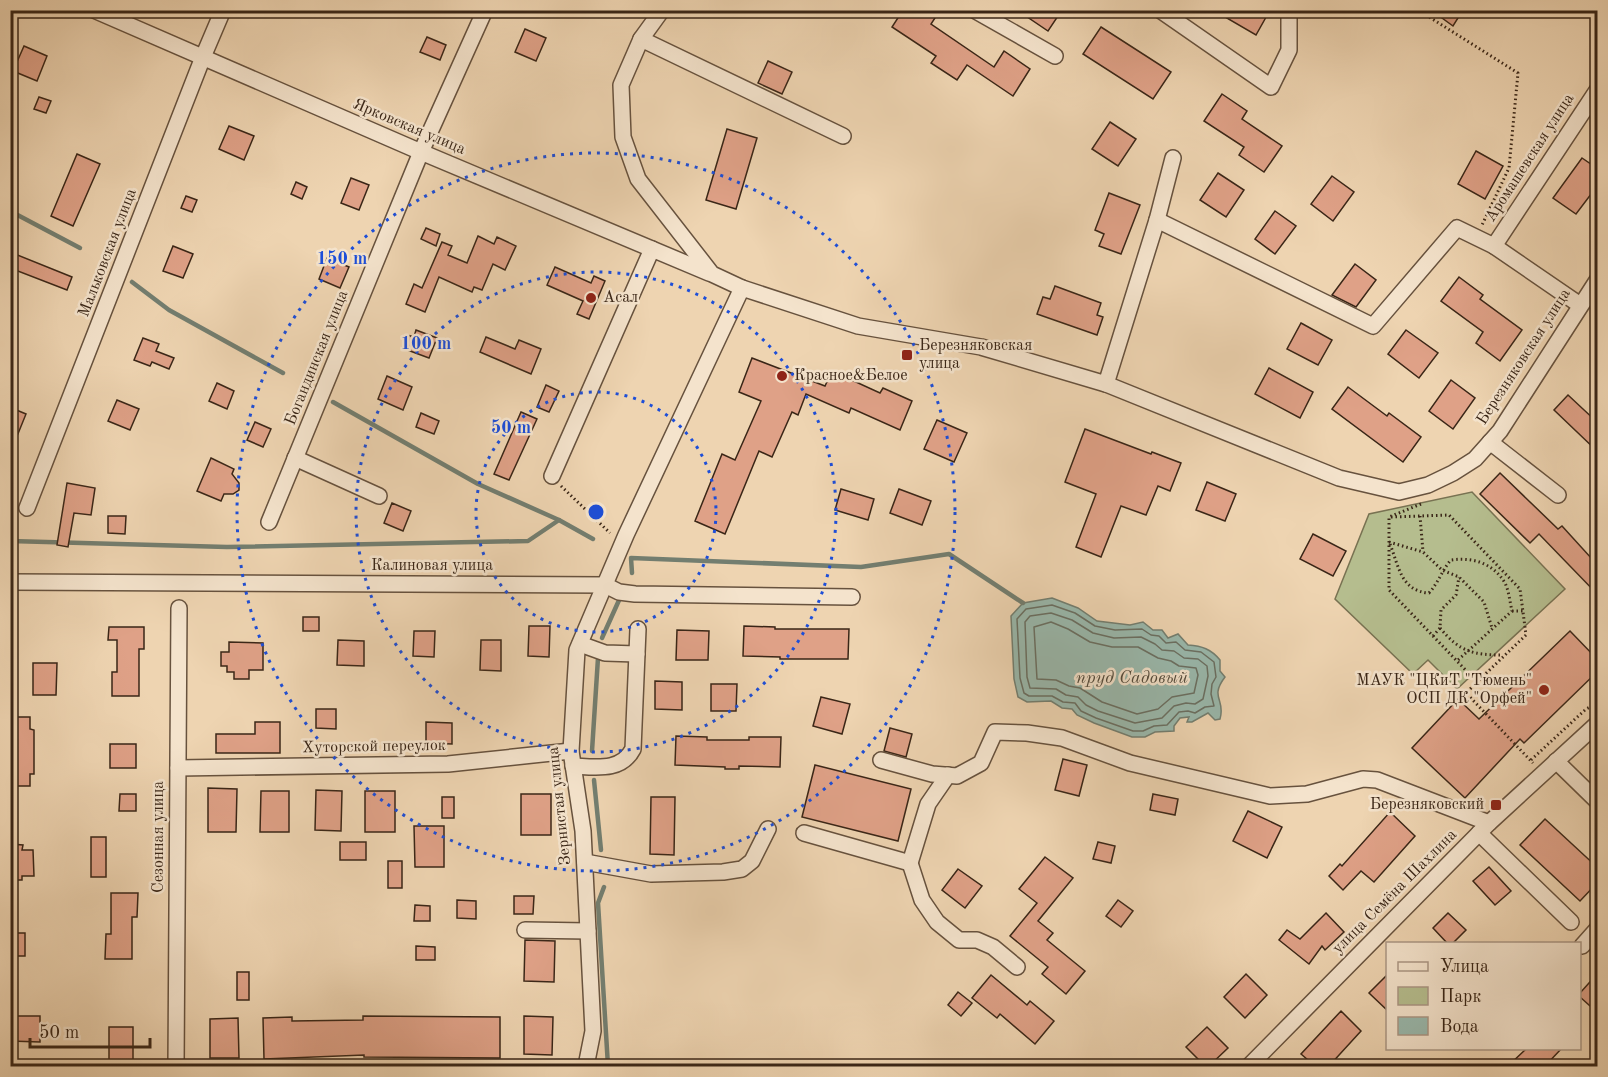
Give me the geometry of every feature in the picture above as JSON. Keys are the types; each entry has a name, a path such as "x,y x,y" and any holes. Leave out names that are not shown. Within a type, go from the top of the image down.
{"street":[{"name":"Ярковская улица","path":"94,10 421,152 712,274"},
{"name":"Мальковская улица","path":"27,508 223,10"},
{"name":"Богандинская улица","path":"269,522 421,152 484,10"},
{"name":"Березняковская улица","path":"662,10 641,39 621,85 623,137 638,178 712,274 742,288 858,326 981,347 1106,384 1340,478 1399,492 1428,485 1475,459 1500,431 1598,279"},
{"path":"974,10 1055,56"},
{"path":"1160,10 1271,87 1289,50 1289,10"},
{"path":"641,39 843,136"},
{"name":"Аромашевская улица","path":"1494,246 1598,89"},
{"path":"1106,384 1157,220 1173,158"},
{"path":"1157,220 1372,326 1457,228 1494,246 1580,305"},
{"path":"552,476 652,249"},
{"name":"Зернистая улица","path":"586,1066 593,1031 583,831 572,759 577,650 622,545 742,288"},
{"path":"1490,442 1557,495"},
{"path":"296,458 379,496"},
{"name":"Калиновая улица","path":"10,582 605,585 619,592 635,594 852,597"},
{"name":"Сезонная улица","path":"176,1066 179,608"},
{"path":"580,644 605,653 637,654 638,629"},
{"name":"Хуторской переулок","path":"178,768 448,764 572,759 608,767 628,758 633,749 637,654"},
{"name":"улица Семёна Шахлина","path":"1249,1066 1484,828 1598,723"},
{"path":"881,760 932,774 957,776 981,763 995,732 1027,733 1062,738 1130,763 1270,796 1307,794 1363,779 1377,780 1484,828 1571,922"},
{"path":"1556,761 1598,802"},
{"path":"948,775 928,804 910,862 922,900 937,922 959,940 977,940 993,947 1017,967"},
{"path":"585,862 651,874 723,872 742,869 752,861 768,829"},
{"path":"804,833 910,862"},
{"path":"1582,945 1598,928"},
{"path":"525,930 588,931"}],"path":[{"path":"1418,10 1518,73 1509,168 1476,238"},
{"path":"552,476 622,545"},
{"path":"1389,517 1430,500"},
{"path":"1389,517 1449,515 1520,590 1526,635 1466,693 1542,773"},
{"path":"1420,516 1422,552"},
{"path":"1389,517 1389,590 1477,682"},
{"path":"1389,542 1422,552 1443,570 1459,577 1484,602 1492,629"},
{"path":"1389,542 1407,584 1417,592 1429,592 1438,583 1443,570 1451,560 1466,558 1482,562 1495,570 1506,584 1512,611"},
{"path":"1433,636 1440,628 1441,609 1456,595 1459,577"},
{"path":"1457,661 1512,611 1523,610"},
{"path":"1440,628 1451,642 1467,651 1485,655 1505,655"},
{"path":"1530,760 1586,709 1598,703"}],"green space":[{"path":"1472,492 1565,589 1457,689 1428,660 1413,674 1335,599 1369,514"}],"water":[{"name":"пруд Садовый","path":"1052,598 1078,608 1097,621 1130,625 1143,622 1153,630 1162,630 1168,638 1178,634 1188,645 1202,647 1213,653 1220,660 1220,671 1225,677 1218,690 1221,707 1220,719 1215,720 1208,713 1192,722 1187,722 1189,717 1180,718 1174,726 1174,731 1155,732 1145,737 1132,737 1094,723 1077,715 1072,709 1062,708 1051,701 1027,702 1018,697 1014,679 1011,616 1023,603"}],"building":[{"path":"903,10 925,10 935,18 931,24 994,67 1004,51 1030,69 1013,96 967,65 957,80 931,63 936,56 892,27"},
{"path":"1017,10 1062,10 1048,31"},
{"path":"1213,10 1270,10 1256,35"},
{"path":"1431,10 1463,10 1453,26"},
{"path":"1101,27 1171,72 1153,99 1083,54"},
{"path":"525,29 546,38 536,61 515,52"},
{"path":"427,37 446,45 440,60 420,52"},
{"path":"24,46 47,56 37,81 13,71"},
{"path":"768,61 792,72 782,94 758,83"},
{"path":"1222,94 1247,111 1242,119 1282,146 1264,172 1239,155 1244,147 1204,121"},
{"path":"39,97 51,101 46,113 34,109"},
{"path":"1110,122 1136,139 1118,166 1092,149"},
{"path":"229,126 254,136 244,160 219,149"},
{"path":"727,129 757,138 736,209 706,200"},
{"path":"1476,151 1503,166 1485,199 1458,184"},
{"path":"77,154 100,164 73,226 51,216"},
{"path":"1582,158 1598,169 1598,185 1576,214 1553,198"},
{"path":"1218,173 1244,190 1226,217 1200,200"},
{"path":"1332,176 1354,192 1333,221 1311,204"},
{"path":"351,178 369,185 359,210 341,203"},
{"path":"296,182 307,187 302,199 291,194"},
{"path":"1109,193 1140,205 1121,254 1099,246 1104,234 1095,230"},
{"path":"186,196 197,200 192,212 181,208"},
{"path":"1275,211 1296,226 1275,254 1255,239"},
{"path":"426,228 440,234 436,246 421,239"},
{"path":"478,236 494,244 497,237 516,246 505,270 493,264 482,290 474,287 472,292 439,277 425,312 406,304 414,284 422,288 442,242 452,246 448,255 467,263"},
{"path":"173,246 193,254 183,278 163,271"},
{"path":"10,252 72,277 67,290 10,268"},
{"path":"327,258 349,267 340,288 319,279"},
{"path":"1355,264 1376,280 1356,307 1332,295"},
{"path":"555,267 591,283 594,276 605,281 589,319 577,314 583,301 547,285"},
{"path":"1459,277 1483,295 1480,299 1522,330 1500,361 1476,343 1483,332 1441,301"},
{"path":"1055,286 1101,303 1097,315 1103,317 1097,335 1037,314 1043,297 1050,299"},
{"path":"1301,323 1332,340 1318,365 1287,349"},
{"path":"416,330 437,338 429,358 402,348 407,335 414,337"},
{"path":"1406,330 1438,353 1419,378 1388,354"},
{"path":"486,337 515,349 519,340 541,349 531,374 480,352"},
{"path":"143,338 159,344 156,351 174,358 169,369 152,362 150,366 134,360"},
{"path":"752,358 825,386 832,371 880,393 883,388 912,401 900,430 851,408 849,413 806,394 798,415 792,412 772,457 759,451 725,534 695,521 722,454 735,460 761,401 739,392"},
{"path":"1269,368 1313,392 1300,418 1255,394"},
{"path":"387,376 412,387 403,410 378,399"},
{"path":"1451,380 1475,398 1453,429 1429,411"},
{"path":"217,383 234,391 227,409 209,401"},
{"path":"546,385 559,391 549,412 537,407"},
{"path":"1348,387 1387,416 1389,413 1421,437 1403,462 1332,409"},
{"path":"1568,395 1598,423 1598,452 1554,410"},
{"path":"117,400 139,409 130,430 108,421"},
{"path":"14,409 26,414 11,451 10,417"},
{"path":"521,412 537,419 509,480 494,474"},
{"path":"421,413 439,421 434,434 416,427"},
{"path":"937,420 967,433 954,462 924,449"},
{"path":"255,422 271,429 263,447 247,440"},
{"path":"1085,429 1181,463 1170,491 1158,486 1146,515 1121,506 1101,557 1076,547 1096,494 1065,482"},
{"path":"211,458 234,469 232,474 239,483 239,490 233,494 224,494 221,501 197,491"},
{"path":"1500,473 1558,529 1562,526 1592,559 1598,553 1598,595 1539,534 1530,543 1480,494"},
{"path":"1207,482 1236,494 1225,521 1196,510"},
{"path":"67,483 95,488 91,515 74,513 68,547 57,545"},
{"path":"841,489 874,499 868,520 835,510"},
{"path":"899,489 931,501 922,525 890,513"},
{"path":"392,503 411,511 403,531 384,523"},
{"path":"108,516 126,516 125,534 108,533"},
{"path":"1313,534 1346,551 1333,576 1300,559"},
{"path":"303,617 319,617 319,631 303,631"},
{"path":"529,626 550,626 549,657 528,656"},
{"path":"744,626 775,627 775,629 849,629 848,659 780,659 780,657 743,656"},
{"path":"109,627 144,627 144,649 139,649 139,696 112,696 112,672 117,672 117,640 108,640"},
{"path":"677,630 709,631 708,660 676,660"},
{"path":"414,631 435,631 434,657 413,656"},
{"path":"1570,631 1598,660 1598,671 1524,743 1520,739 1465,798 1412,748 1458,699 1479,719"},
{"path":"338,640 364,641 364,666 337,665"},
{"path":"481,640 501,640 501,671 480,670"},
{"path":"229,642 263,643 263,670 249,670 249,679 234,679 234,672 227,672 227,666 221,666 221,652 229,652"},
{"path":"33,663 57,663 56,695 33,695"},
{"path":"655,681 682,682 682,710 655,709"},
{"path":"711,684 737,684 736,711 711,711"},
{"path":"821,697 850,704 842,734 813,726"},
{"path":"316,709 336,709 336,729 316,728"},
{"path":"10,717 30,717 30,729 34,730 34,774 30,774 30,786 10,786"},
{"path":"255,722 280,722 280,753 216,753 216,734 255,734"},
{"path":"426,722 452,723 452,744 426,743"},
{"path":"890,728 912,734 906,757 884,751"},
{"path":"676,736 707,737 707,740 781,737 780,767 739,766 739,769 725,769 725,767 675,765"},
{"path":"110,744 136,744 136,768 110,768"},
{"path":"1063,759 1087,765 1079,796 1055,790"},
{"path":"815,765 911,789 898,841 802,817"},
{"path":"208,788 237,789 236,832 208,832"},
{"path":"316,790 342,791 341,831 315,830"},
{"path":"261,791 289,791 289,832 260,832"},
{"path":"365,791 395,791 395,832 365,832"},
{"path":"120,794 136,794 136,811 119,811"},
{"path":"521,794 551,794 551,835 521,835"},
{"path":"1153,794 1178,799 1175,815 1150,810"},
{"path":"442,797 454,797 454,818 442,818"},
{"path":"651,797 675,797 674,855 650,854"},
{"path":"1248,811 1282,827 1267,858 1233,841"},
{"path":"1390,812 1415,836 1374,882 1361,871 1343,890 1329,876 1340,864 1342,866"},
{"path":"1545,819 1598,868 1598,882 1580,901 1520,845"},
{"path":"414,826 444,826 444,867 415,867"},
{"path":"91,837 106,837 106,877 91,877"},
{"path":"340,842 366,842 366,860 340,860"},
{"path":"1098,842 1115,846 1111,863 1093,859"},
{"path":"10,844 23,845 22,850 33,850 34,876 22,876 22,880 10,880"},
{"path":"1045,857 1073,878 1038,921 1053,933 1047,940 1085,971 1066,994 1042,974 1048,967 1010,936 1037,903 1019,889"},
{"path":"388,861 402,861 402,888 388,888"},
{"path":"1489,867 1511,891 1495,905 1473,881"},
{"path":"958,869 982,886 965,908 942,890"},
{"path":"111,893 138,893 137,917 132,917 132,959 105,959 106,934 111,934"},
{"path":"514,896 534,896 533,914 514,914"},
{"path":"457,900 476,901 476,919 457,918"},
{"path":"1118,900 1133,911 1121,927 1106,916"},
{"path":"415,905 430,906 430,921 414,921"},
{"path":"1326,913 1344,932 1325,950 1322,946 1309,964 1279,940 1287,930 1300,939"},
{"path":"1448,913 1466,930 1454,942 1446,942 1433,928"},
{"path":"10,933 25,933 25,956 10,956"},
{"path":"525,940 555,941 554,982 524,981"},
{"path":"416,946 435,947 435,960 416,960"},
{"path":"237,972 249,972 249,1000 237,1000"},
{"path":"1598,973 1598,1013 1581,998 1581,992"},
{"path":"1246,974 1267,995 1245,1018 1224,997"},
{"path":"991,975 1027,1005 1030,1001 1054,1021 1035,1044 1000,1014 997,1018 972,998"},
{"path":"1386,976 1386,1009 1369,993"},
{"path":"958,992 972,1003 961,1016 948,1005"},
{"path":"1341,1011 1361,1031 1329,1066 1315,1066 1301,1054"},
{"path":"10,1016 40,1016 40,1042 10,1041"},
{"path":"363,1016 500,1017 500,1058 364,1057 364,1055 264,1059 263,1018 292,1017 292,1021 363,1020"},
{"path":"524,1016 553,1017 552,1055 524,1054"},
{"path":"238,1018 239,1058 210,1058 210,1019"},
{"path":"109,1027 133,1027 133,1066 109,1066"},
{"path":"1207,1027 1228,1048 1209,1066 1205,1066 1186,1047"},
{"path":"1525,1050 1560,1050 1545,1066 1508,1066"}],"waterway":[{"path":"10,211 80,248"},
{"path":"132,282 169,310 283,373"},
{"path":"333,402 478,484 559,520"},
{"path":"10,541 227,547 528,541 559,520 593,539"},
{"path":"632,573 631,558 861,567 949,554 1023,603"},
{"path":"602,638 620,598"},
{"path":"592,751 598,658"},
{"path":"594,780 601,850"},
{"path":"604,887 598,903 608,1066"}],"place":[{"name":"Асал","path":"591,298"},
{"name":"Березняковская улица","path":"907,355"},
{"name":"Красное&Белое","path":"782,376"},
{"name":"МАУК \"ЦКиТ \"Тюмень\" ОСП ДК \"Орфей\"","path":"1544,690"},
{"name":"Березняковский","path":"1496,805"}]}
